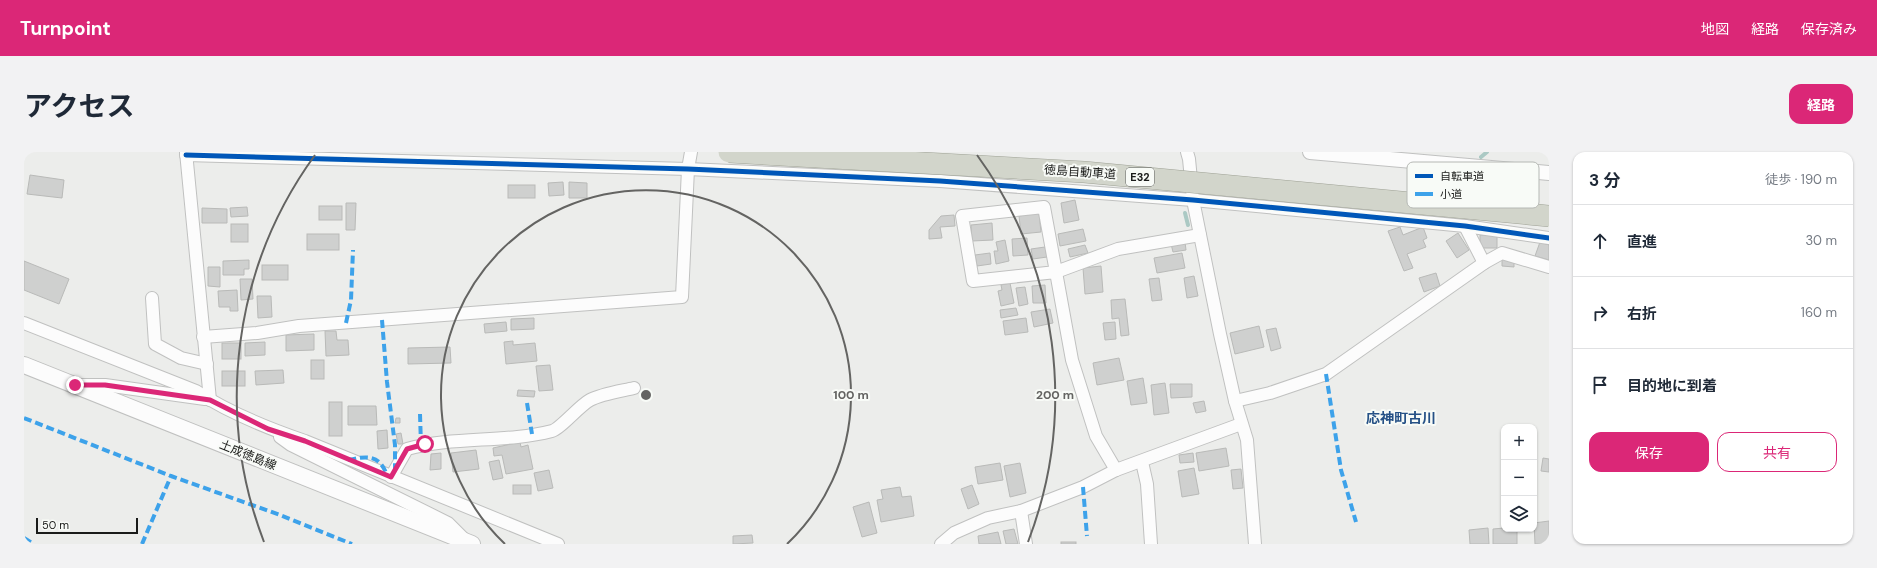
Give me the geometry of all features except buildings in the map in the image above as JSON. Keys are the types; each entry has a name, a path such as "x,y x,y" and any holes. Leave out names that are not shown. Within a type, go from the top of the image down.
{"highway":[{"name":"徳島自動車道","path":"729,152 1084,172 1407,203"},
{"name":"徳島自動車道","path":"1464,208 1549,216"}],"main road":[{"name":"土成徳島線","path":"24,365 470,543"}],"street":[{"path":"204,337 258,333 299,326 682,297 688,169 691,152"},
{"path":"1187,152 1193,200 1200,235 1235,401 1247,440 1255,544"},
{"path":"1310,152 1424,162"},
{"path":"210,400 186,154 688,169 940,181 1193,200 1465,226 1549,238"},
{"path":"1539,172 1549,173"},
{"path":"1116,470 1096,436 1075,368 1056,272 1044,207 962,216 973,281 1056,272 1118,249 1200,235"},
{"path":"1465,226 1484,263"},
{"path":"1235,401 1270,393 1326,374 1484,263 1502,253 1549,267"},
{"path":"152,298 155,344 181,358 207,364"},
{"path":"24,323 196,391 210,400 268,429 291,445 448,523 470,543"},
{"path":"75,385 105,385 210,400"},
{"path":"391,477 407,449 425,444 554,430 573,412 590,399 634,388"},
{"path":"941,544 954,533 988,518 1021,512 1083,487 1116,470 1142,462 1241,424"},
{"path":"268,429 305,441 558,544"},
{"path":"1142,462 1147,484 1151,544"},
{"path":"1021,512 1026,544"}],"waterway":[{"path":"1481,157 1487,152"},
{"path":"1185,213 1188,225"}],"marked path":[{"path":"346,323 351,300 353,250"},
{"path":"382,320 387,382 395,445 395,470"},
{"path":"1326,374 1341,470 1356,522"},
{"path":"527,403 532,434"},
{"path":"420,414 421,445"},
{"path":"24,418 171,476"},
{"path":"348,460 367,457 372,458 380,463 387,475"},
{"path":"142,544 171,476 280,515 352,544"},
{"path":"1083,487 1087,536"},
{"path":"24,538 34,544"}],"cycle path":[{"path":"186,155 688,169 940,181 1193,200 1465,226 1549,238"}],"district":[{"name":"応神町古川","path":"1401,418"}],"route":[{"path":"75,385 105,385 210,400 268,429 305,441 391,477 407,449 425,444"}]}
